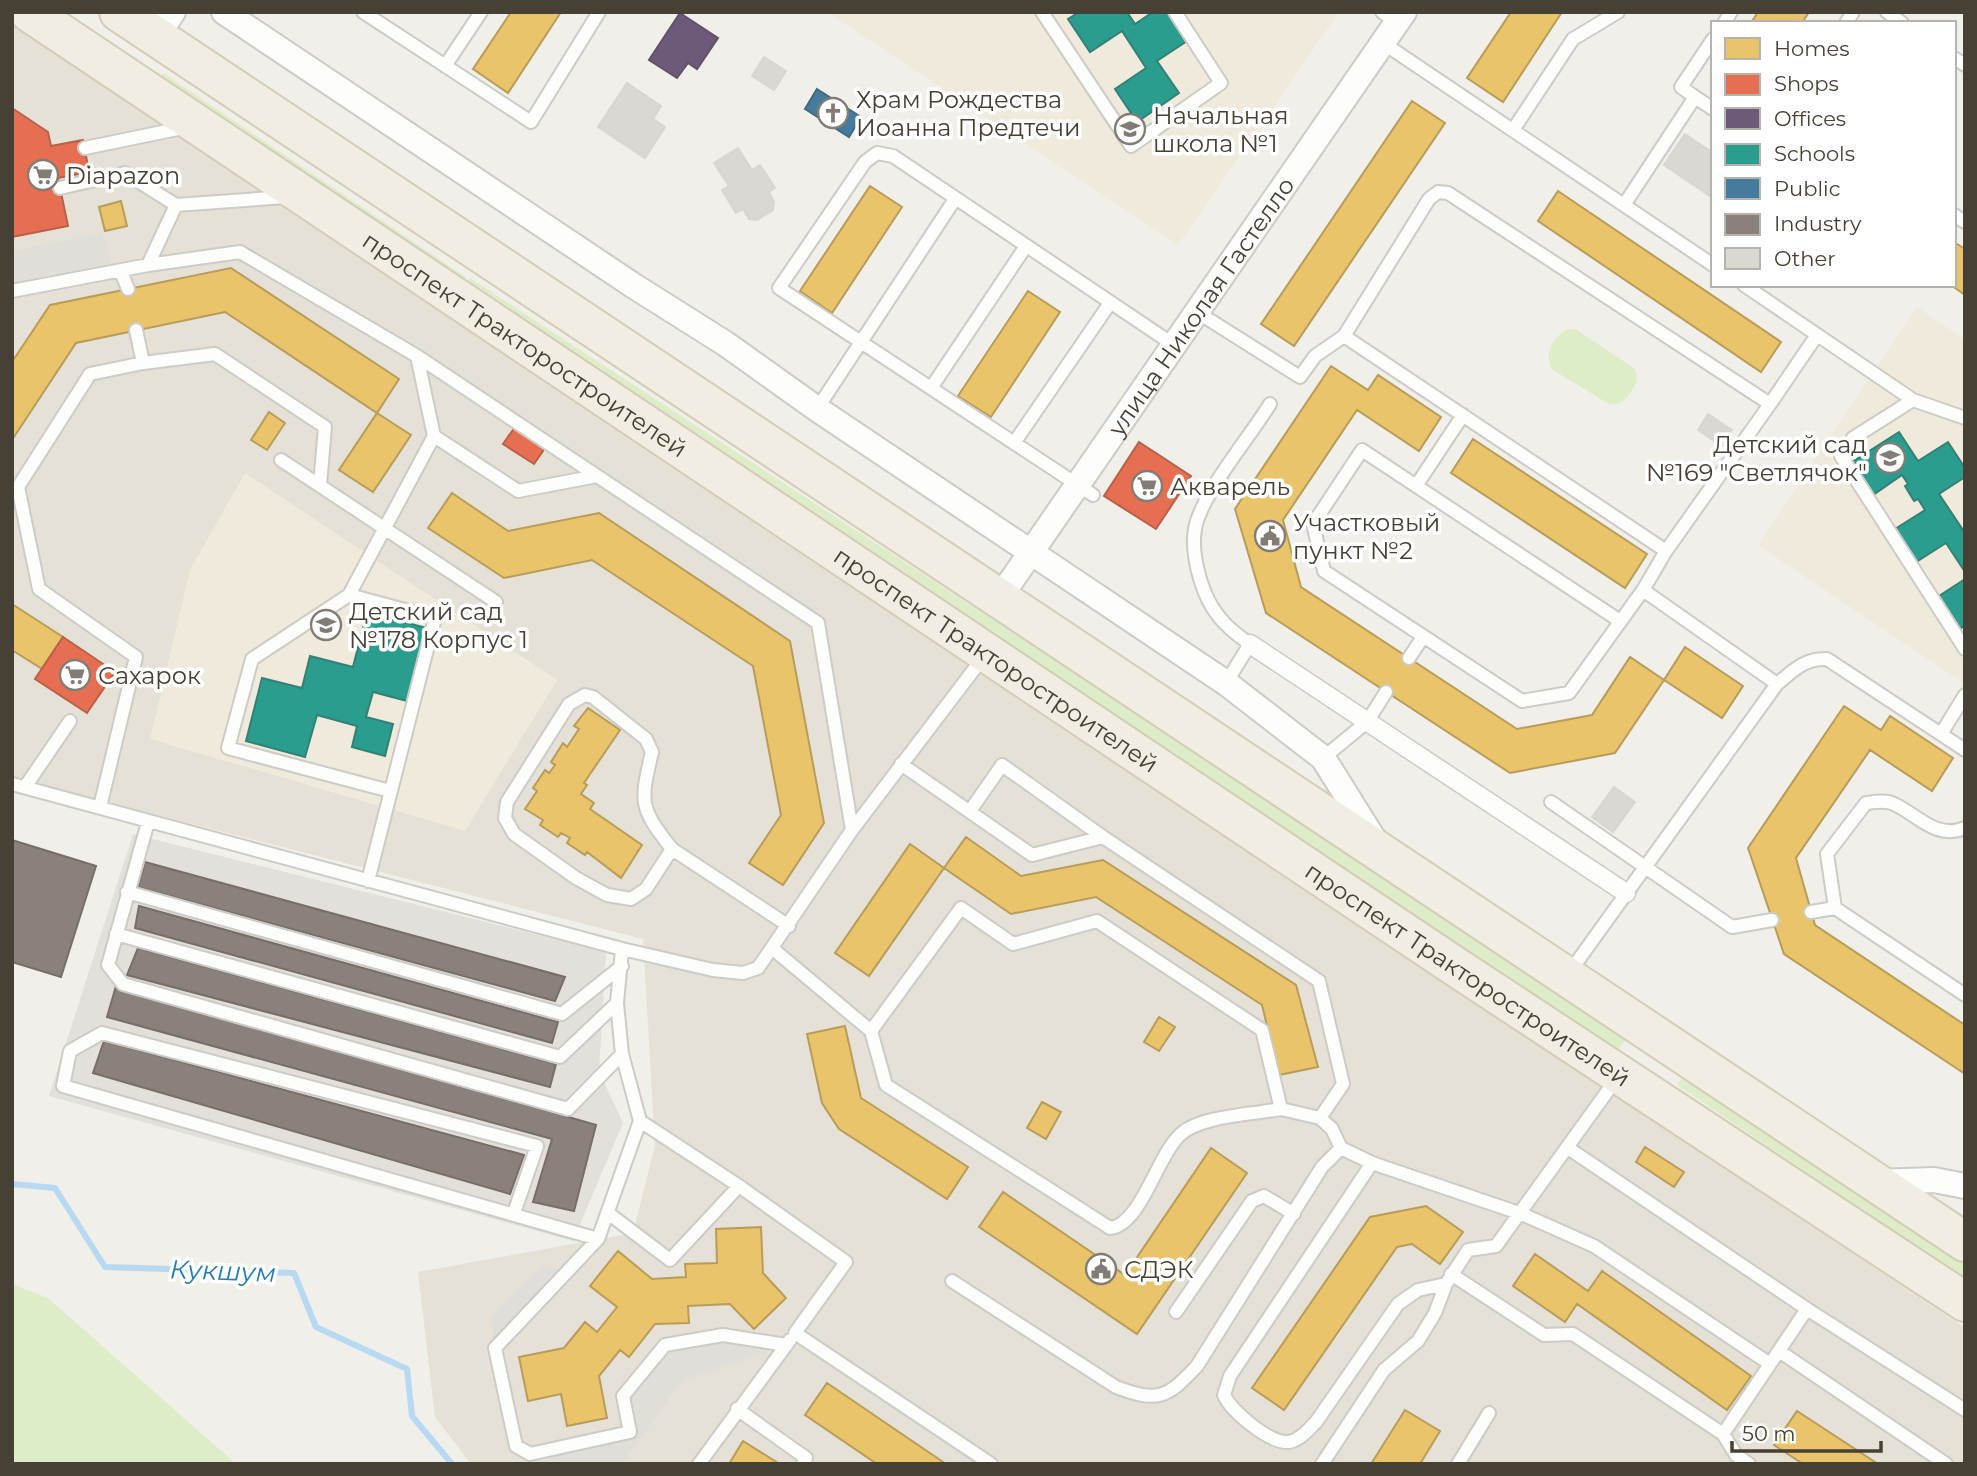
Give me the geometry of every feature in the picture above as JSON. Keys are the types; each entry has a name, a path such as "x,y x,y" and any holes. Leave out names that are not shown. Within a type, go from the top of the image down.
{"main road":[{"name":"проспект Тракторостроителей","path":"29,12 1965,1302"},
{"name":"проспект Тракторостроителей","path":"119,12 165,24 998,600 1965,1242"},
{"path":"128,78 165,24"},
{"path":"1620,1073 1647,1030"}],"street":[{"path":"224,12 634,286 726,344 817,410 1226,683 1323,758 1382,853"},
{"name":"улица Николая Гастелло","path":"998,600 1030,553 1085,490 1174,345 1392,22"},
{"path":"1250,644 1626,892"},
{"path":"1874,1182 1934,1180 1965,1186"}],"lane":[{"path":"445,66 481,12"},
{"path":"369,14 531,122 599,12"},
{"path":"1042,12 1131,146 1220,83 1175,12"},
{"path":"1513,130 1573,39 1618,12"},
{"path":"1392,22 1513,130 1711,264"},
{"path":"1711,42 1681,87 1711,108"},
{"path":"1624,205 1695,97"},
{"path":"85,148 197,124"},
{"path":"1085,490 779,288 865,162 877,153 893,156 1174,345"},
{"path":"60,188 125,173 176,205 304,195"},
{"path":"1197,312 1300,377 1315,356 1344,336 1429,199 1437,192 1448,192 1770,404"},
{"path":"817,410 955,199"},
{"path":"149,265 176,205"},
{"path":"931,388 1026,246"},
{"path":"12,304 17,292 149,265 240,252 417,356 818,623 852,830"},
{"path":"121,272 128,289"},
{"path":"1747,287 1913,400 1965,418"},
{"path":"1014,443 1110,303"},
{"path":"136,330 143,363"},
{"path":"1620,621 1362,450 1313,524 1324,571 1423,637 1522,701 1569,693 1643,590 1666,551 1817,335"},
{"path":"1344,336 1666,551"},
{"path":"100,807 136,657 39,589 18,486 90,374 143,363 215,354 325,427 320,485"},
{"path":"390,791 229,748 252,659 349,595 434,436 417,356"},
{"path":"1913,400 1853,438 1841,456 1965,649"},
{"path":"1226,683 1250,644 1228,630 1207,600 1196,566 1194,530 1203,506 1270,404"},
{"path":"1416,486 1463,415"},
{"path":"434,436 518,491 597,476"},
{"path":"281,460 496,602"},
{"path":"1643,590 1777,684"},
{"path":"349,595 435,618 368,881"},
{"path":"1409,658 1423,637"},
{"path":"70,721 18,785 622,949 713,970 743,973 758,968 773,949 852,830 986,652"},
{"path":"1566,976 1777,684 1802,663 1814,658 1827,659 1965,750"},
{"path":"1323,758 1367,722 1387,692"},
{"path":"672,849 646,889 631,899 607,895 576,878 514,834 505,818 507,802 569,704 576,698 585,695 593,697 646,739 652,751 642,793 648,818 672,849 789,926"},
{"path":"1941,734 1965,695"},
{"path":"901,764 1032,855 1102,837"},
{"path":"970,811 1002,765 1102,837 1319,981 1343,1084 1320,1118"},
{"path":"1551,802 1732,927 1772,920"},
{"path":"1835,908 1827,854 1866,803 1892,802 1933,828 1951,833 1965,828"},
{"path":"148,822 108,965 123,984 568,1109 622,1054"},
{"path":"127,892 562,1014 622,966"},
{"path":"871,1031 961,908 1013,944 1097,921 1262,1030 1281,1109"},
{"path":"1811,912 1835,908 1965,995"},
{"path":"116,934 560,1057 617,1003"},
{"path":"622,949 617,1003 622,1054 640,1121 598,1240 495,1348 516,1446 530,1454 630,1432 623,1396 665,1345 723,1335 786,1345"},
{"path":"773,949 871,1031 886,1085 1110,1228 1119,1227 1130,1218 1170,1147 1181,1134 1195,1125 1281,1109 1320,1118 1332,1129 1340,1148 1371,1163 1522,1213 1594,1246 1770,1364"},
{"path":"514,1213 537,1146 102,1033 70,1051 63,1086 514,1213 598,1240"},
{"path":"1322,1464 1384,1370 1418,1341 1435,1313 1448,1279 1468,1251 1496,1246 1620,1073"},
{"path":"640,1121 739,1186 846,1262 699,1464"},
{"path":"953,1281 1116,1387 1142,1397 1159,1397 1178,1387 1197,1366 1322,1167 1340,1148"},
{"path":"1568,1149 1807,1310 1965,1410"},
{"path":"1371,1163 1230,1376 1224,1395 1230,1408 1275,1440 1288,1442 1300,1437 1315,1422 1398,1304 1418,1290 1448,1279"},
{"path":"608,1213 670,1260 739,1186"},
{"path":"1176,1312 1252,1201 1264,1196 1294,1214"},
{"path":"1448,1279 1544,1335 1573,1334 1723,1434 1736,1455 1749,1464"},
{"path":"1723,1434 1807,1310"},
{"path":"794,1333 991,1464"},
{"path":"1779,1351 1946,1464"},
{"path":"737,1409 808,1462"},
{"path":"1458,1464 1489,1413"}],"shaded area":[{"name":"Начальная школа №1","path":"827,12 1339,12 1178,245"},
{"path":"12,24 1965,1328 1965,1464 471,1464 435,1417 418,1272 633,1233 655,1145 643,939 12,778"},
{"path":"102,234 112,267 24,286 12,281 12,251"},
{"name":"Детский сад №169 \"Светлячок\"","path":"1917,307 1965,340 1965,684 1758,545"},
{"name":"Детский сад №178 Корпус 1","path":"245,473 557,680 465,831 150,739 190,570"},
{"path":"133,834 606,952 599,1071 623,1123 573,1241 49,1096"},
{"path":"542,1266 567,1272 495,1348 491,1317"},
{"path":"723,1335 786,1345 682,1381 622,1464 541,1464 530,1454 629,1432 623,1396 665,1345"}],"green space":[{"path":"163,73 466,277 461,285 157,82"},
{"path":"470,278 1628,1035 1619,1050 465,287"},
{"path":"1568,329 1577,330 1635,369 1637,382 1623,401 1609,404 1553,370 1549,358 1551,347 1562,332"},
{"path":"1684,1074 1965,1262 1965,1279 1677,1085"},
{"path":"12,1284 48,1298 236,1464 12,1464"}],"building: Homes":[{"path":"511,12 561,12 508,93 473,69"},
{"path":"1511,12 1562,12 1503,102 1467,78"},
{"path":"1758,12 1809,12 1803,21 1752,21"},
{"path":"1412,101 1445,123 1294,346 1261,324"},
{"path":"870,186 902,207 832,313 800,291"},
{"path":"1558,191 1781,342 1761,372 1538,221"},
{"path":"121,201 127,226 105,231 99,207"},
{"path":"1956,243 1965,249 1965,295 1954,287 1956,287"},
{"path":"231,268 399,379 377,413 225,312 76,343 12,440 12,362 50,305"},
{"path":"1028,291 1060,312 991,417 958,396"},
{"path":"1331,366 1368,390 1378,375 1441,417 1419,451 1357,410 1283,520 1301,587 1517,729 1592,715 1630,657 1664,680 1615,753 1510,773 1266,613 1235,509"},
{"path":"269,412 285,423 267,450 251,440"},
{"path":"377,413 411,435 373,492 339,470"},
{"path":"1473,439 1647,554 1625,588 1451,473"},
{"path":"452,493 508,531 599,513 790,641 824,823 783,885 749,863 781,815 753,666 592,560 504,578 428,528"},
{"path":"12,604 63,637 42,669 12,650"},
{"path":"1685,647 1743,686 1722,718 1664,680"},
{"path":"1844,706 1881,730 1890,716 1953,758 1932,791 1870,750 1796,858 1815,925 1965,1025 1965,1074 1784,954 1748,848"},
{"path":"588,708 620,730 584,783 587,785 581,794 594,803 590,809 642,845 621,878 587,852 585,855 567,843 570,838 561,833 558,837 540,825 543,820 525,809 537,791 533,788 545,770 549,773 555,765 551,762 563,743 567,747 579,729 574,726"},
{"path":"966,837 1021,876 1103,860 1296,985 1318,1067 1279,1075 1262,1005 1096,897 1011,914 944,868"},
{"path":"910,844 944,868 869,976 835,953"},
{"path":"1159,1017 1175,1027 1159,1051 1144,1042"},
{"path":"845,1026 861,1098 968,1167 947,1199 839,1129 822,1103 807,1034"},
{"path":"1042,1102 1061,1112 1046,1139 1027,1128"},
{"path":"1645,1147 1684,1172 1674,1187 1636,1162"},
{"path":"1211,1148 1247,1173 1137,1334 979,1227 1003,1192 1125,1275"},
{"path":"1426,1206 1463,1232 1440,1264 1412,1244 1397,1247 1284,1410 1252,1388 1370,1217"},
{"path":"761,1227 763,1273 786,1298 754,1329 730,1304 688,1306 689,1323 655,1324 629,1357 620,1350 599,1376 607,1418 567,1426 561,1394 528,1401 519,1357 564,1348 585,1322 597,1332 617,1307 590,1286 618,1251 652,1279 686,1277 685,1264 717,1263 716,1229"},
{"path":"1535,1254 1588,1291 1602,1271 1751,1376 1727,1410 1577,1304 1565,1322 1513,1286"},
{"path":"827,1383 946,1464 877,1464 805,1415"},
{"path":"1405,1410 1440,1431 1420,1464 1371,1464"},
{"path":"1797,1411 1878,1464 1803,1464 1774,1445"},
{"path":"743,1441 778,1463 729,1464"}],"building: Shops":[{"name":"Diapazon","path":"12,108 48,132 51,146 83,140 89,172 58,178 68,226 12,237"},
{"path":"515,427 542,445 543,451 534,464 503,444"},
{"name":"Акварель","path":"1139,442 1191,476 1156,529 1104,496"},
{"name":"Сахарок","path":"63,637 115,672 87,713 35,679"}],"building: Offices":[{"path":"680,13 718,38 697,69 688,63 677,78 649,60"}],"building: Schools":[{"path":"1079,12 1127,12 1135,24 1153,12 1168,12 1187,41 1157,61 1179,93 1137,122 1115,89 1146,68 1122,31 1090,52 1068,19"},
{"path":"1899,432 1918,461 1948,442 1965,468 1965,477 1939,494 1965,533 1965,572 1946,543 1916,562 1895,529 1925,510 1918,499 1914,501 1902,475 1873,495 1852,462"},
{"path":"1965,579 1965,625 1960,629 1939,596"},
{"path":"367,612 426,628 407,701 373,692 366,717 393,724 385,756 352,747 357,726 317,715 305,757 246,741 262,678 302,688 310,656 353,667"}],"building: Public":[{"name":"Храм Рождества Иоанна Предтечи","path":"817,89 861,117 849,137 805,109"}],"building: Industry":[{"path":"12,840 96,866 61,977 12,962"},
{"path":"145,862 565,977 555,1001 138,887"},
{"path":"139,906 558,1022 552,1043 135,928"},
{"path":"138,948 556,1064 550,1087 127,975"},
{"path":"116,986 596,1125 574,1211 533,1202 552,1139 107,1017"},
{"path":"104,1041 524,1155 510,1194 93,1073"}],"building: Other":[{"path":"764,57 786,71 774,90 752,76"},
{"path":"627,83 661,106 653,119 665,127 645,158 598,127"},
{"path":"1685,134 1711,152 1711,197 1664,165"},
{"path":"738,148 752,170 760,165 775,188 769,192 774,202 773,210 757,220 749,219 743,209 736,213 722,190 729,186 714,163"},
{"path":"1708,414 1732,430 1722,446 1698,430"},
{"path":"1614,787 1635,802 1613,832 1592,817"}],"waterway":[{"name":"Кукшум","path":"12,1184 55,1188 105,1267 294,1273 316,1327 407,1369 412,1416 452,1464"}],"place":[{"name":"Храм Рождества Иоанна Предтечи","path":"833,113"},
{"name":"Начальная школа №1","path":"1130,129"},
{"name":"Diapazon","path":"43,175"},
{"name":"Детский сад №169 \"Светлячок\"","path":"1890,458"},
{"name":"Акварель","path":"1147,486"},
{"name":"Участковый пункт №2","path":"1270,536"},
{"name":"Детский сад №178 Корпус 1","path":"326,625"},
{"name":"Сахарок","path":"75,675"},
{"name":"СДЭК","path":"1101,1269"}]}
